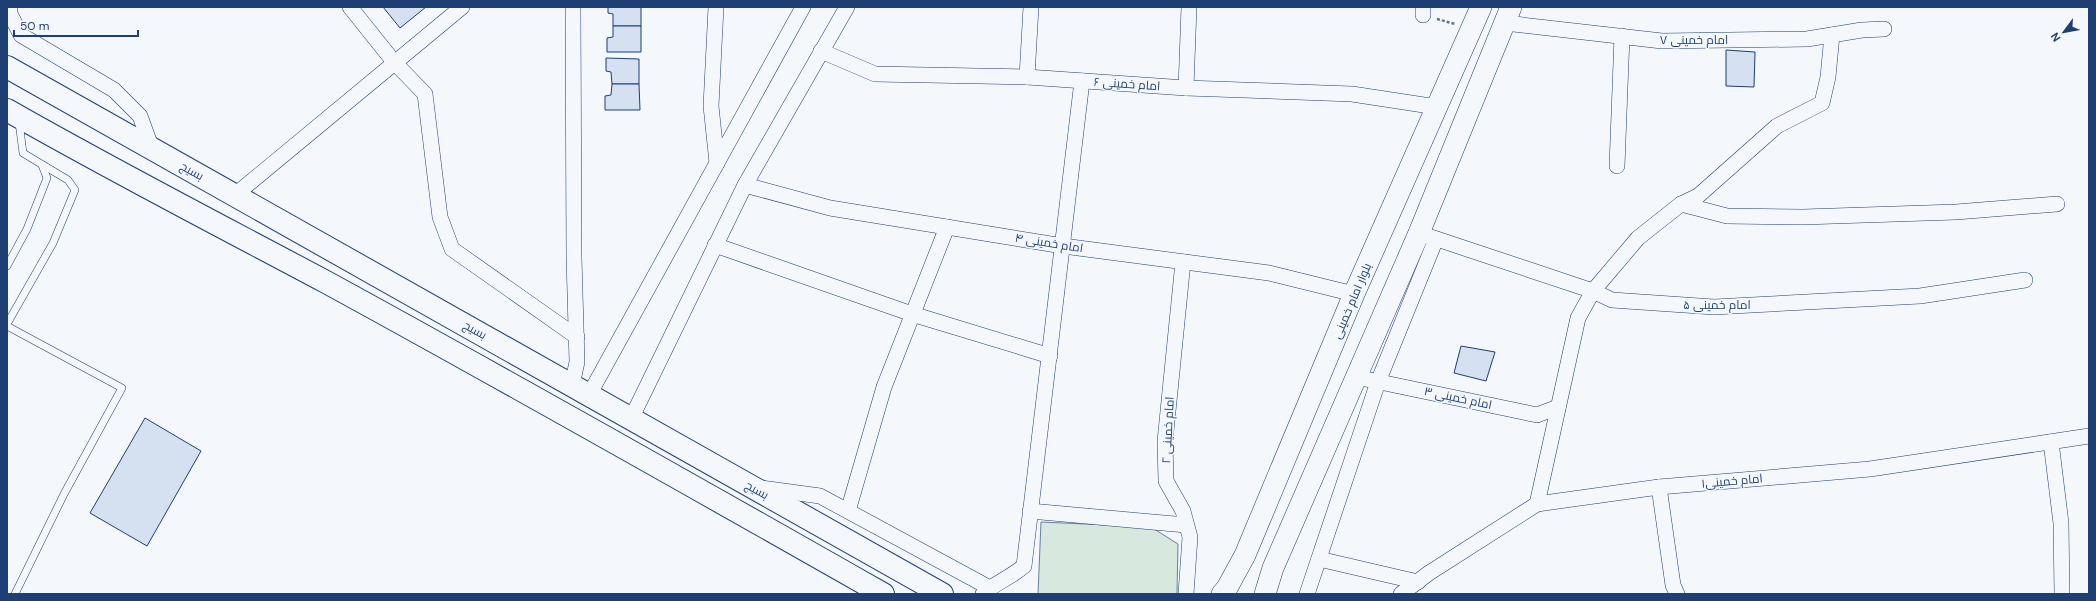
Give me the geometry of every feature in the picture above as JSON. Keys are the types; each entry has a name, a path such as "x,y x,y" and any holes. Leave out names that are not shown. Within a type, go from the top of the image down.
{"main road":[{"name":"بلوار امام خمینی","path":"1222,594 1228,588 1245,555 1354,294 1481,7"},
{"path":"1264,594 1273,568 1356,377 1428,236 1508,15"},
{"name":"بسیج","path":"7,67 942,594"},
{"path":"13,114 339,290 624,447 883,594"}],"street":[{"path":"10,7 9,12 21,35 114,90 140,116 152,149"},
{"path":"350,7 394,62 425,94 440,217 452,249 577,337"},
{"path":"235,195 462,7"},
{"path":"573,7 574,258 577,362 580,390"},
{"path":"716,7 710,106 717,163"},
{"path":"580,390 717,163 803,7"},
{"path":"631,419 745,185 847,7"},
{"path":"1027,77 1031,7"},
{"path":"1186,88 1189,7"},
{"name":"امام خمینی ۷","path":"1508,15 1622,36 1662,41 1807,39 1884,30"},
{"path":"1537,504 1578,318 1593,291 1638,238 1681,204 1698,196 1777,126 1822,103 1828,77 1832,35"},
{"path":"1617,166 1622,36"},
{"name":"امام خمینی ۶","path":"821,51 875,74 1027,77 1186,88 1352,94 1437,107"},
{"path":"752,487 820,496 986,591 1010,578 1024,566 1082,81"},
{"name":"امام خمینی ۴","path":"745,185 830,208 1063,246 1269,273 1354,294"},
{"path":"1681,204 1727,216 1803,217 1956,212 2057,204"},
{"path":"848,511 884,387 947,227"},
{"path":"1308,594 1318,559 1428,236"},
{"name":"امام خمینی ۵","path":"1428,236 1593,291 1612,300 1714,307 1920,296 2025,280"},
{"path":"715,245 912,314 1050,356"},
{"name":"امام خمینی ۲","path":"1183,262 1165,441 1166,481 1183,512 1190,537 1186,594"},
{"name":"امام خمینی ۳","path":"1356,377 1537,415 1558,407"},
{"name":"امام خمینی۱","path":"1401,594 1506,522 1537,504 1659,487 1870,469 2089,436"},
{"path":"2051,442 2061,523 2062,594"},
{"path":"1659,487 1673,585 1678,594"},
{"path":"1030,511 1186,525"},
{"path":"1318,559 1418,582"}],"lane":[{"path":"13,114 23,153 68,180 75,190 53,242 7,325 122,388 64,494 15,594"},
{"path":"7,266 26,229 47,178 42,165"}],"path":[{"path":"1423,11 1472,29"}],"shaded area":[{"path":"1041,522 1151,527 1178,544 1177,594 1038,594"}],"building":[{"path":"383,7 426,7 400,28"},
{"path":"608,7 641,7 641,26 613,26 613,14 608,13"},
{"path":"613,26 641,26 641,52 607,52 607,38 613,37"},
{"path":"1726,50 1755,52 1754,87 1726,86"},
{"path":"606,58 639,59 639,84 612,84 611,72 606,71"},
{"path":"612,84 639,84 640,110 605,110 605,96 611,95"},
{"path":"1461,346 1495,352 1486,381 1454,373"},
{"path":"145,418 201,451 147,546 90,513"}]}
